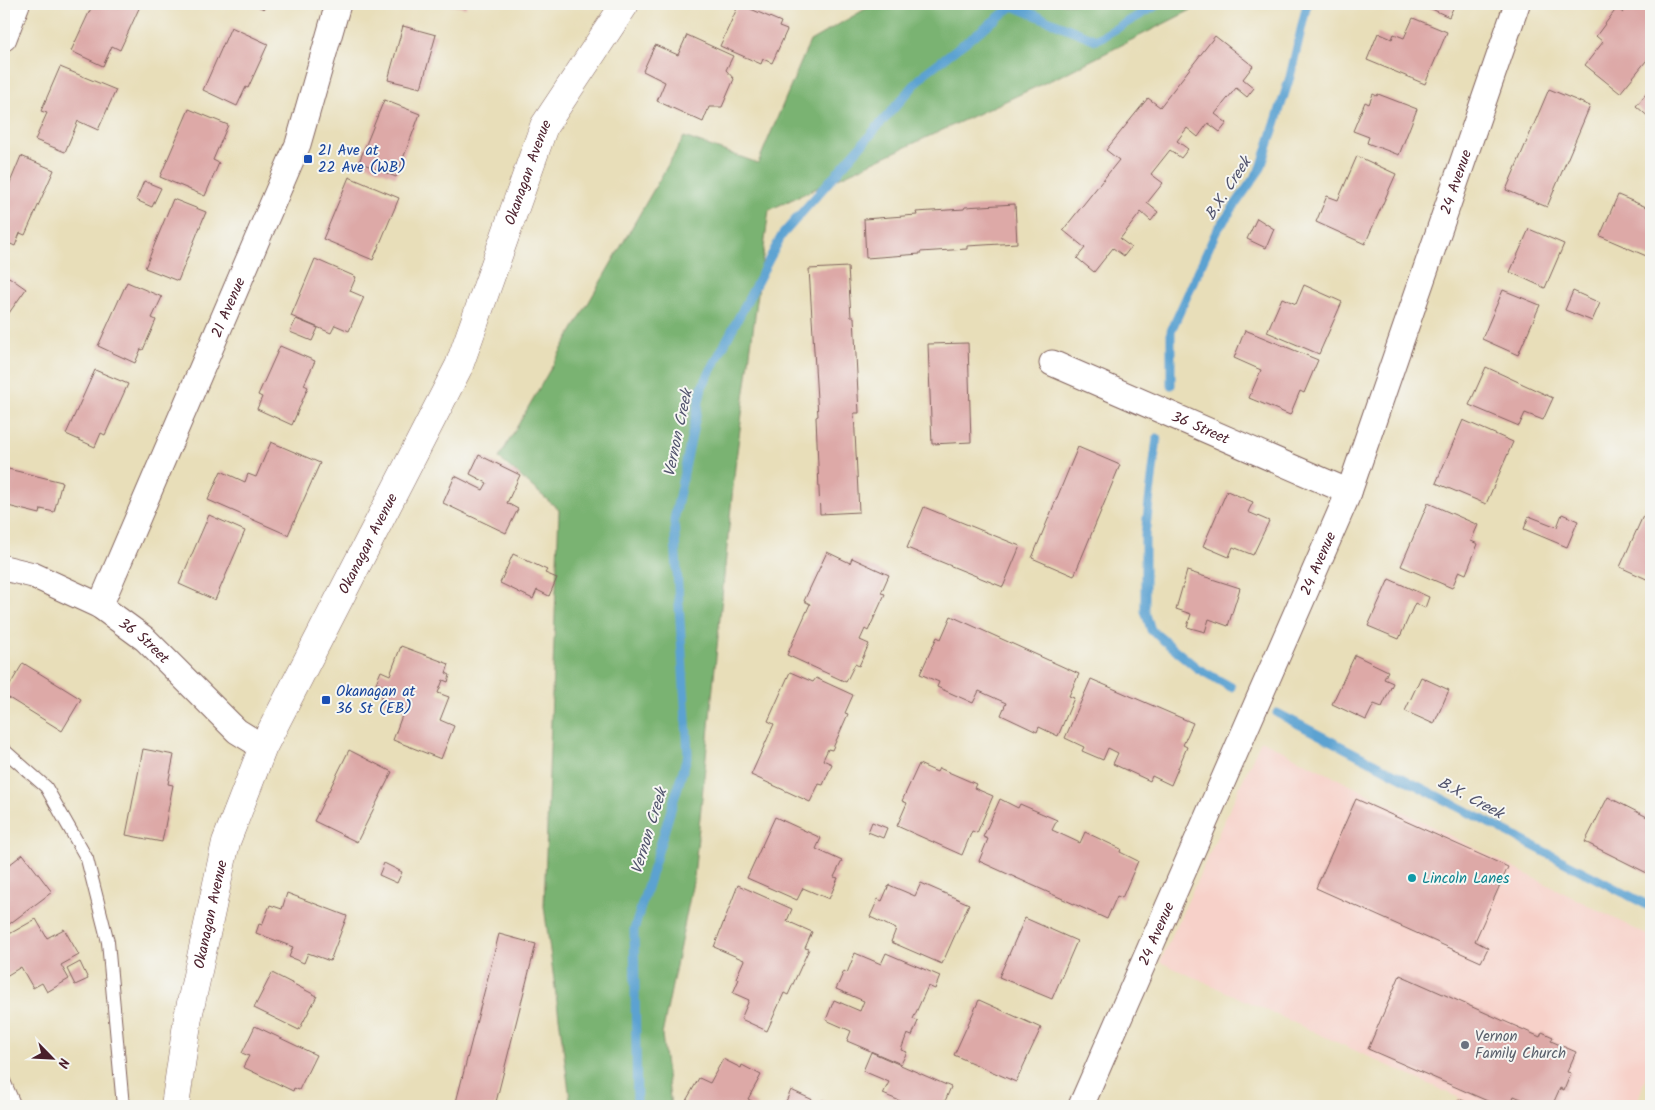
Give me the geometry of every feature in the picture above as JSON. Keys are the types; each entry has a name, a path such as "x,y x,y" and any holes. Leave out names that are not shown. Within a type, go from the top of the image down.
{"street":[{"path":"4,38 18,4"},
{"name":"21 Avenue","path":"100,606 298,144 338,4"},
{"name":"Okanagan Avenue","path":"175,1106 188,1016 226,842 263,747 459,366 544,126 625,4"},
{"name":"24 Avenue","path":"1081,1106 1349,492 1517,4"},
{"name":"36 Street","path":"1052,363 1349,492"},
{"name":"36 Street","path":"4,568 34,575 100,606 145,639 237,731 263,747"}],"lane":[{"path":"4,750 46,787 87,859 108,942 123,1106"},
{"path":"4,1081 15,1106"}],"shaded area":[{"path":"1261,740 1651,937 1651,1061 1636,1106 1477,1106 1160,962"}],"green space":[{"path":"874,4 1203,4 1064,74 769,210 735,467 694,877 662,1035 671,1106 571,1106 544,906 559,510 499,458 684,137 758,163 810,41"}],"building":[{"path":"93,4 141,4 120,50 112,46 103,66 71,51"},
{"path":"253,4 266,4 264,9"},
{"path":"443,4 467,4 466,8"},
{"path":"739,4 781,22 779,27 787,30 772,63 763,59 761,64 720,46"},
{"path":"1421,4 1455,4 1449,17"},
{"path":"1630,4 1651,4 1651,55 1620,93 1585,65 1603,42 1596,36 1617,8 1623,13"},
{"path":"1413,18 1447,32 1425,84 1367,60 1378,33 1392,39 1394,34 1404,38"},
{"path":"403,26 436,35 421,88 388,80"},
{"path":"231,27 268,44 248,88 246,87 237,106 203,90"},
{"path":"687,35 733,56 726,70 734,79 722,107 709,107 703,122 657,101 665,82 643,71 655,45 678,55"},
{"path":"1215,36 1253,66 1243,79 1254,88 1247,97 1236,88 1215,114 1227,123 1220,132 1208,123 1198,137 1187,128 1177,141 1188,149 1181,158 1170,150 1151,174 1163,183 1147,203 1158,212 1151,221 1141,212 1120,239 1131,247 1124,256 1113,248 1094,272 1077,258 1085,248 1063,230 1119,160 1106,150 1148,98 1160,107"},
{"path":"60,67 116,90 98,130 78,121 65,152 35,140 47,113 41,111"},
{"path":"1651,88 1651,119 1636,106"},
{"path":"1549,89 1590,106 1547,207 1506,190"},
{"path":"1373,94 1377,96 1378,94 1417,109 1399,155 1367,143 1369,137 1353,131 1365,102 1369,104"},
{"path":"384,100 420,114 396,177 359,162"},
{"path":"189,109 228,125 213,160 219,163 205,196 160,177"},
{"path":"21,156 54,170 25,235 20,233 15,246 4,241 4,197"},
{"path":"1357,156 1396,174 1365,244 1316,222 1327,196 1338,200"},
{"path":"349,177 399,198 373,260 323,239"},
{"path":"144,181 161,188 152,207 136,200"},
{"path":"1618,195 1651,209 1651,258 1600,236"},
{"path":"173,199 206,212 178,281 145,268"},
{"path":"1015,204 1017,243 967,246 967,249 866,258 864,219 917,215 916,212 964,209 965,207"},
{"path":"1257,218 1274,229 1266,248 1247,239"},
{"path":"1529,229 1564,244 1545,288 1510,272"},
{"path":"315,259 356,277 350,291 364,297 349,331 335,325 331,333 291,316"},
{"path":"848,267 851,317 854,317 859,413 854,413 859,512 820,514 816,417 818,416 809,269"},
{"path":"4,277 7,279 9,277 26,289 4,320"},
{"path":"127,282 162,297 152,318 156,320 135,363 98,346"},
{"path":"1304,285 1342,302 1319,354 1267,332 1282,298 1296,304"},
{"path":"1503,290 1540,305 1518,355 1482,339"},
{"path":"1573,291 1600,303 1592,321 1565,310"},
{"path":"296,319 318,328 312,341 290,332"},
{"path":"1245,330 1318,360 1304,393 1300,391 1290,415 1249,398 1261,370 1234,358"},
{"path":"968,343 971,442 932,444 928,344"},
{"path":"280,346 315,361 304,385 308,387 292,425 257,409 262,397 258,395"},
{"path":"1486,367 1553,398 1543,420 1525,413 1519,426 1469,405"},
{"path":"95,370 128,384 105,435 101,433 95,447 66,434"},
{"path":"1463,420 1513,442 1486,504 1436,483"},
{"path":"271,442 320,463 288,535 208,500 221,471 245,482 248,474 256,477"},
{"path":"1078,447 1120,465 1074,576 1032,558"},
{"path":"479,455 520,475 507,503 518,509 506,533 443,503 455,476 483,490 487,483 470,474"},
{"path":"4,468 62,482 54,512 41,509 40,514 4,505"},
{"path":"1227,491 1253,502 1248,512 1269,521 1253,555 1233,547 1229,557 1203,546"},
{"path":"1428,503 1478,525 1471,541 1478,544 1466,574 1459,571 1452,588 1401,566"},
{"path":"924,507 1020,546 1003,587 907,548"},
{"path":"1562,514 1578,521 1567,547 1524,529 1529,516 1557,527"},
{"path":"209,515 245,531 215,600 179,584"},
{"path":"1643,516 1651,519 1651,581 1620,567"},
{"path":"827,552 850,563 852,558 889,575 881,593 885,594 868,631 865,629 860,640 869,644 859,666 855,664 846,682 787,655 810,604 804,601"},
{"path":"513,554 547,570 545,573 557,578 549,596 537,590 533,599 500,583"},
{"path":"1187,571 1240,588 1228,626 1209,619 1205,632 1187,627 1191,614 1176,609"},
{"path":"1389,579 1429,597 1425,608 1415,603 1399,639 1368,626"},
{"path":"951,616 1079,674 1069,696 1074,698 1058,736 1039,727 1037,732 1001,715 1006,703 979,691 973,703 937,687 939,682 920,674 937,637 941,639"},
{"path":"401,646 449,664 446,673 450,675 448,682 443,680 438,693 449,697 440,720 454,726 441,759 393,740 404,710 380,701 385,686 376,683 381,671 390,675"},
{"path":"1355,655 1388,671 1384,679 1393,683 1382,707 1374,704 1366,720 1332,704"},
{"path":"23,663 81,699 62,731 4,695"},
{"path":"790,672 813,682 816,678 853,695 845,713 848,714 832,750 828,749 823,760 832,764 823,785 819,784 810,802 751,775 774,724 768,721"},
{"path":"1421,677 1449,690 1434,724 1405,711"},
{"path":"1091,679 1193,723 1183,745 1187,747 1171,785 1152,776 1150,781 1113,764 1118,753 1108,748 1103,760 1082,751 1084,747 1065,738"},
{"path":"143,749 174,755 168,784 173,785 162,842 126,835"},
{"path":"349,750 392,772 357,842 314,821"},
{"path":"919,764 937,772 939,768 976,784 974,788 993,796 977,833 972,831 962,855 897,826 907,803 902,801"},
{"path":"1608,797 1651,819 1651,875 1585,842"},
{"path":"1000,799 1018,808 1020,804 1057,820 1052,830 1080,843 1085,832 1121,849 1120,852 1138,861 1122,898 1117,896 1107,919 979,861 988,839 983,837"},
{"name":"Lincoln Lanes","path":"1356,799 1508,867 1475,941 1488,948 1481,962 1316,888"},
{"path":"775,817 821,838 816,849 842,861 834,877 838,878 829,899 803,888 797,900 747,878"},
{"path":"872,822 887,828 883,838 868,832"},
{"path":"23,854 52,892 4,928 4,869"},
{"path":"384,863 402,872 397,883 379,875"},
{"path":"921,883 969,904 942,964 891,942 896,929 870,917 878,899 882,901 889,885 915,896"},
{"path":"738,885 792,909 787,921 812,932 805,948 809,949 788,995 784,993 767,1031 741,1019 749,1000 733,993 739,979 736,978 744,960 714,947"},
{"path":"287,893 347,916 330,961 308,953 304,963 289,957 293,947 256,933 259,924 262,925 270,905 282,909"},
{"path":"1025,918 1077,941 1052,999 999,977"},
{"path":"36,919 47,938 64,929 79,955 61,965 69,979 47,992 42,983 33,988 21,967 6,976 4,973 4,937"},
{"path":"499,934 536,944 495,1106 455,1106"},
{"path":"855,953 881,964 886,953 940,976 935,989 928,986 913,1019 918,1021 912,1036 907,1034 901,1050 907,1052 901,1064 847,1041 851,1031 826,1020 834,1000 860,1011 864,1001 836,989 844,971 847,973"},
{"path":"80,962 88,979 75,985 67,969"},
{"path":"272,973 317,996 299,1030 254,1008"},
{"name":"Vernon Family Church","path":"1400,975 1540,1037 1542,1032 1553,1037 1551,1041 1576,1052 1567,1072 1571,1073 1564,1090 1560,1088 1552,1106 1538,1106 1514,1096 1510,1106 1499,1106 1368,1049"},
{"path":"979,1000 1041,1028 1016,1082 954,1055"},
{"path":"255,1026 316,1055 299,1090 294,1088 293,1091 243,1067 249,1056 242,1053"},
{"path":"871,1052 951,1087 943,1106 912,1106 883,1094 889,1082 863,1071"},
{"path":"723,1059 741,1068 742,1065 761,1075 748,1099 760,1106 683,1106 699,1078 710,1083"},
{"path":"791,1090 813,1100 810,1106 784,1106"},
{"path":"1459,1099 1475,1106 1456,1106"},
{"path":"822,1100 836,1106 820,1106"}],"waterway":[{"name":"Vernon Creek","path":"637,1106 634,930 688,754 674,520 702,387 782,235 925,73 1013,6 1096,40 1159,4"},
{"name":"B.X. Creek","path":"1171,385 1171,331 1216,232 1261,168 1290,77 1307,4"},
{"name":"B.X. Creek","path":"1157,438 1145,535 1145,611 1151,630 1197,668 1231,687"},
{"name":"B.X. Creek","path":"1277,713 1651,907"}],"place":[{"name":"21 Ave at 22 Ave (WB)","path":"308,159"},
{"name":"Okanagan at 36 St (EB)","path":"326,700"},
{"name":"Lincoln Lanes","path":"1412,878"},
{"name":"Vernon Family Church","path":"1465,1045"}]}
